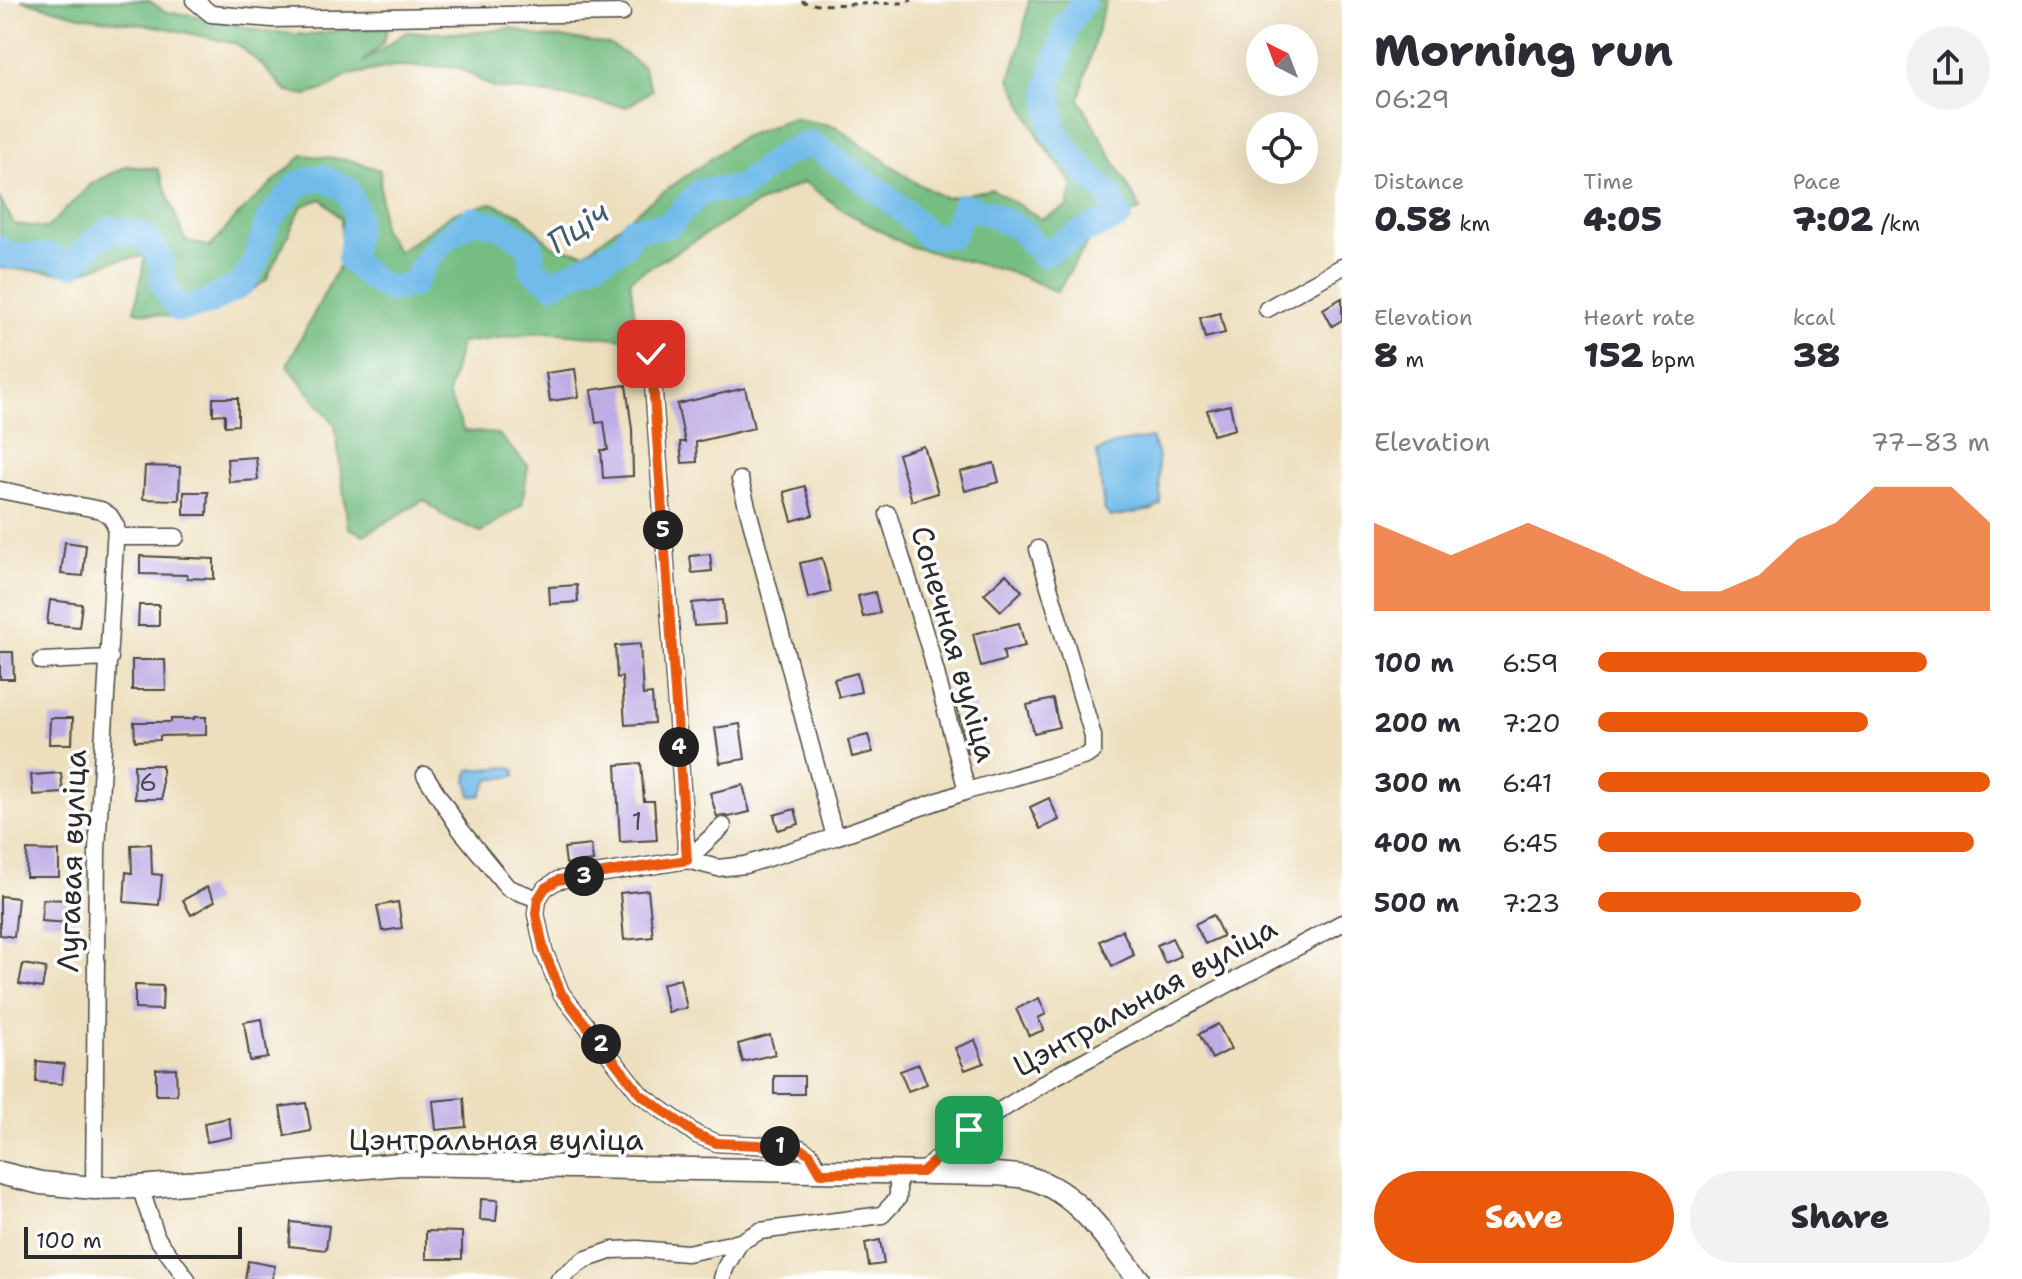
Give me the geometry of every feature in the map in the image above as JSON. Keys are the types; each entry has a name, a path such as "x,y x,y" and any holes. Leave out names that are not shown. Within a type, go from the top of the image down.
{"main road":[{"name":"Цэнтральная вуліца","path":"0,1173 41,1183 94,1188 140,1187 401,1164 821,1173 922,1172"},
{"path":"922,1172 1027,1177 1051,1188 1082,1208 1138,1279"}],"street":[{"path":"194,0 211,14 272,19 622,13"},
{"path":"1267,309 1342,267"},
{"path":"651,354 687,860"},
{"path":"740,480 835,837"},
{"path":"0,490 101,510 110,516 118,537 176,537"},
{"name":"Сонечная вуліца","path":"888,514 930,650 967,791"},
{"name":"Лугавая вуліца","path":"94,1188 97,850 118,537"},
{"path":"821,1173 810,1154 798,1147 717,1143 697,1135 640,1094 561,993 544,951 536,914 538,899 545,888 558,880 687,860 718,868 745,865 967,791 1086,756 1095,745 1038,549"},
{"path":"41,661 110,658"},
{"path":"425,775 460,829 508,888 538,899"},
{"path":"687,860 723,826"},
{"name":"Цэнтральная вуліца","path":"922,1172 969,1130 1054,1077 1342,923"},
{"path":"559,1279 584,1260 613,1250 687,1253 740,1242 760,1231 808,1222 882,1215 898,1198 898,1171"},
{"path":"140,1187 157,1238 187,1279"},
{"path":"722,1279 740,1242"}],"path":[{"path":"803,0 818,5 901,3 912,0"}],"green space":[{"path":"21,0 148,0 166,12 262,31 307,35 388,28 383,43 362,63 406,32 471,33 512,28 540,37 611,45 642,66 652,90 627,107 494,88 457,67 395,66 345,76 331,87 308,95 287,92 237,44 166,28 80,16"},
{"path":"1029,0 1106,0 1079,99 1141,209 1091,237 1057,292 1017,274 908,246 844,211 804,182 755,205 630,279 638,340 546,332 461,343 448,395 464,431 498,434 528,466 522,505 481,532 445,517 424,500 364,535 348,528 335,425 287,365 342,260 341,219 322,199 302,206 266,280 242,298 188,320 135,311 145,256 113,261 76,274 0,268 0,199 14,224 47,228 91,184 127,166 158,169 185,240 210,247 239,214 303,155 350,160 380,170 382,229 398,252 453,213 492,203 521,215 552,246 585,253 648,203 740,138 792,118 835,126 916,183 945,198 992,189 1042,219 1067,207 1073,185 1041,141 1010,79 1021,44"}],"water":[{"path":"1151,438 1157,452 1161,504 1152,510 1110,517 1104,509 1097,452 1113,444"},
{"path":"510,767 515,770 515,776 489,780 480,796 471,796 467,780 469,770"}],"building":[{"path":"1342,298 1342,320 1332,326 1323,309"},
{"path":"1220,313 1225,333 1205,338 1200,318"},
{"path":"575,369 579,397 550,401 546,373"},
{"path":"626,385 632,429 633,476 603,478 601,450 608,450 604,422 596,423 591,390"},
{"path":"745,388 754,428 696,442 697,462 682,463 680,442 685,442 677,404"},
{"path":"213,398 238,398 238,425 225,426 225,414 213,415"},
{"path":"1230,405 1235,429 1213,435 1207,410"},
{"path":"924,446 938,493 912,501 898,454"},
{"path":"256,457 258,480 229,482 227,459"},
{"path":"994,463 999,482 965,491 960,472"},
{"path":"145,466 180,467 179,500 143,499"},
{"path":"805,486 813,515 792,521 784,492"},
{"path":"184,492 208,492 207,515 184,515"},
{"path":"65,542 86,545 83,576 61,574"},
{"path":"710,554 712,571 692,573 690,556"},
{"path":"140,556 214,559 214,579 140,574"},
{"path":"822,558 831,592 808,598 800,563"},
{"path":"1006,574 1022,591 1001,611 984,594"},
{"path":"577,585 578,602 550,604 549,587"},
{"path":"875,592 880,613 863,617 858,596"},
{"path":"50,600 82,604 79,627 47,624"},
{"path":"723,600 725,624 694,626 692,603"},
{"path":"139,605 159,605 159,626 138,626"},
{"path":"1019,623 1025,646 1003,651 1005,660 981,667 973,634"},
{"path":"640,644 643,695 652,694 654,723 625,725 622,677 617,678 615,646"},
{"path":"0,652 13,652 14,679 0,679"},
{"path":"132,660 165,660 166,690 132,690"},
{"path":"857,673 861,692 839,697 834,679"},
{"path":"1053,699 1059,727 1034,733 1027,705"},
{"path":"972,700 984,749 968,753 956,704"},
{"path":"206,717 206,735 160,736 160,740 135,741 134,722 171,722 171,719"},
{"path":"50,718 73,718 72,744 49,744"},
{"path":"740,724 745,759 720,763 715,728"},
{"path":"868,735 873,752 852,757 848,740"},
{"path":"641,763 644,801 654,801 657,840 620,842 616,765"},
{"path":"134,765 162,765 162,799 135,799"},
{"path":"61,773 63,793 33,795 31,775"},
{"path":"743,785 750,812 717,817 710,793"},
{"path":"1049,798 1059,820 1040,829 1030,807"},
{"path":"795,809 799,824 778,830 774,815"},
{"path":"151,844 152,874 162,875 159,905 124,902 126,872 132,873 131,845"},
{"path":"591,845 593,861 566,864 564,848"},
{"path":"27,850 59,851 59,877 26,877"},
{"path":"207,887 215,901 191,915 183,900"},
{"path":"648,890 653,937 624,940 620,893"},
{"path":"0,896 18,898 14,937 0,935"},
{"path":"43,899 70,900 69,923 41,921"},
{"path":"398,902 402,928 382,931 377,906"},
{"path":"1213,915 1223,936 1205,944 1195,924"},
{"path":"1122,930 1134,955 1112,966 1100,941"},
{"path":"1172,938 1181,956 1165,963 1157,945"},
{"path":"23,964 46,968 42,988 19,984"},
{"path":"680,979 687,1008 668,1012 662,984"},
{"path":"135,985 163,986 162,1010 135,1009"},
{"path":"1039,998 1046,1014 1038,1018 1044,1030 1029,1036 1016,1009"},
{"path":"262,1019 268,1058 250,1061 244,1022"},
{"path":"1218,1024 1231,1049 1212,1059 1199,1034"},
{"path":"770,1035 775,1054 743,1062 738,1044"},
{"path":"975,1040 984,1063 965,1070 955,1048"},
{"path":"37,1061 64,1064 62,1084 36,1082"},
{"path":"919,1064 927,1084 908,1091 900,1071"},
{"path":"176,1068 177,1095 156,1095 156,1069"},
{"path":"774,1076 804,1076 804,1094 774,1094"},
{"path":"464,1098 466,1127 436,1130 433,1101"},
{"path":"306,1103 311,1131 285,1136 280,1107"},
{"path":"229,1118 232,1137 207,1142 204,1123"},
{"path":"481,1199 498,1200 496,1221 480,1220"},
{"path":"291,1222 329,1226 326,1250 289,1246"},
{"path":"426,1231 462,1232 462,1259 426,1259"},
{"path":"880,1240 884,1264 869,1266 865,1243"},
{"path":"248,1261 275,1266 272,1279 245,1279"}],"waterway":[{"name":"Пціч","path":"0,249 8,256 49,256 73,264 93,242 112,229 144,236 160,257 164,286 179,309 208,303 243,283 256,260 268,221 298,184 321,177 348,190 357,215 350,259 370,278 389,289 413,285 437,247 473,219 501,226 530,245 533,270 553,284 623,247 633,229 669,225 701,191 739,189 784,154 811,143 886,197 928,236 952,235 964,206 991,214 1020,229 1043,254 1082,232 1119,217 1108,192 1085,172 1053,131 1049,86 1067,26 1084,0"}],"route":[{"path":"651,354 687,860 558,880 545,888 538,899 536,914 544,951 561,993 640,1094 697,1135 717,1143 798,1147 810,1154 821,1173 922,1172 969,1130"}]}
